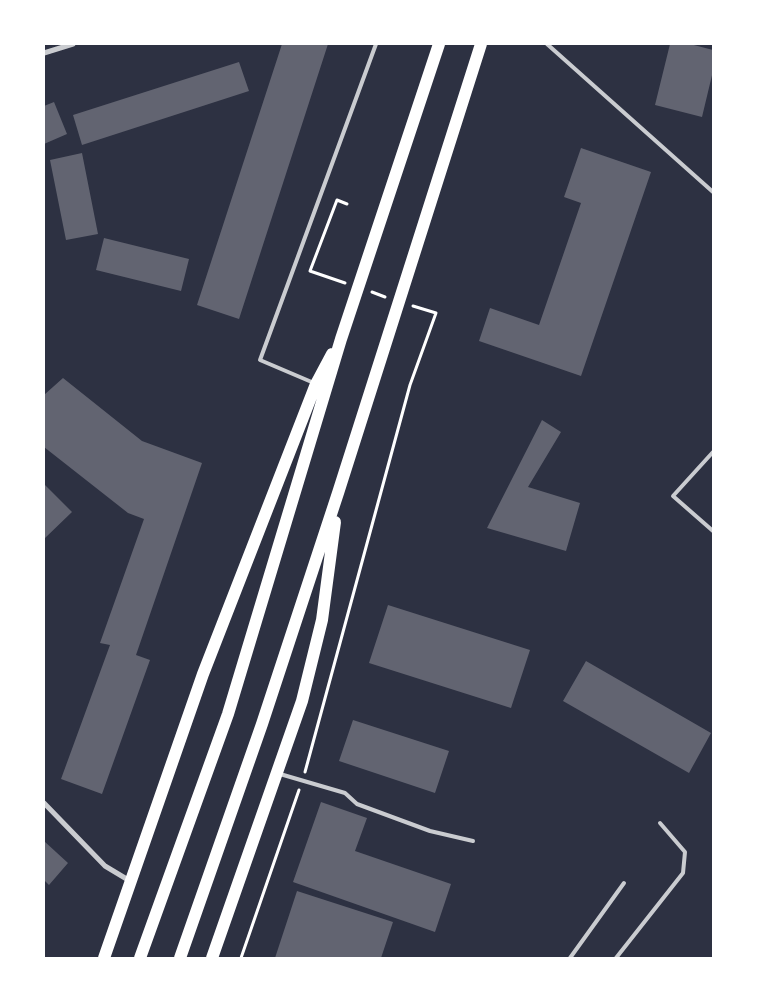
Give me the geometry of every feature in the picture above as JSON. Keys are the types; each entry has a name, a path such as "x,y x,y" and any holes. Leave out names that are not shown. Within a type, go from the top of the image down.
{"main road":[{"path":"140,958 228,714 341,339 440,44"},
{"path":"180,958 262,724 338,493 481,44"},
{"path":"104,958 203,674 316,384 341,339"},
{"path":"212,958 302,701 322,620 338,493"}],"street":[{"path":"44,53 73,44"},
{"path":"44,803 105,866 131,882"}],"lane":[{"path":"316,384 260,360 376,44"},
{"path":"547,44 713,192"},
{"path":"713,452 673,496 713,531"},
{"path":"278,773 345,793 357,804 430,831 473,841"},
{"path":"616,958 683,874 685,852 660,823"},
{"path":"570,958 624,883"}],"path":[{"path":"310,271 337,200 347,204"},
{"path":"241,958 302,780 410,385 436,314"}],"building":[{"path":"282,44 328,44 239,319 197,305"},
{"path":"670,44 690,44 713,50 713,71 702,117 655,105"},
{"path":"239,62 249,91 82,145 73,115"},
{"path":"54,102 67,134 44,144 44,106"},
{"path":"581,148 651,172 581,376 479,341 490,308 539,325 581,203 564,197"},
{"path":"82,153 98,234 66,240 50,160"},
{"path":"104,238 189,259 181,291 96,270"},
{"path":"63,378 142,441 202,463 136,655 150,660 102,794 61,779 110,645 100,643 144,519 128,513 44,447 44,395"},
{"path":"542,420 561,432 528,487 580,503 566,551 487,528"},
{"path":"44,484 72,512 44,539"},
{"path":"388,605 530,650 511,708 369,663"},
{"path":"586,661 711,733 689,773 563,701"},
{"path":"353,720 449,751 435,793 339,761"},
{"path":"321,802 367,818 355,851 451,884 435,932 293,882"},
{"path":"44,841 68,863 49,885 44,880"},
{"path":"297,891 393,922 381,958 275,958"}]}
